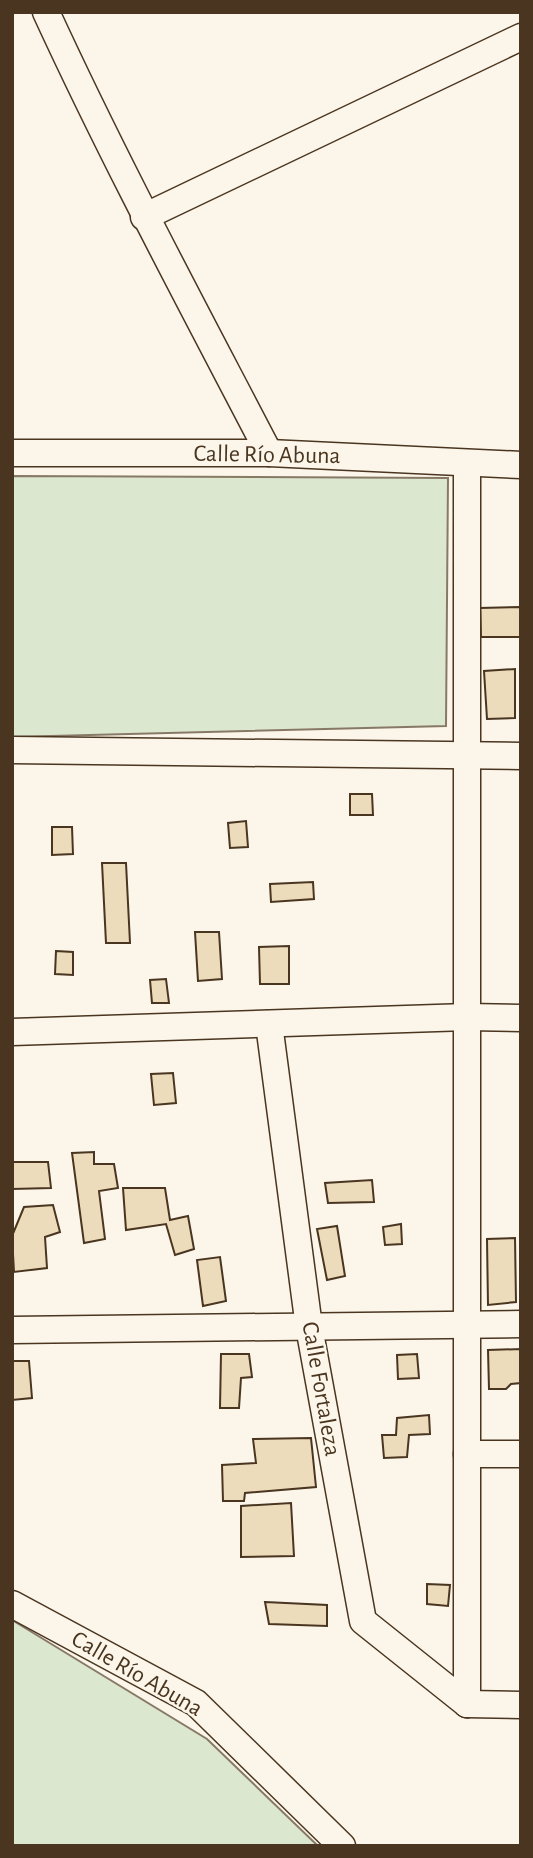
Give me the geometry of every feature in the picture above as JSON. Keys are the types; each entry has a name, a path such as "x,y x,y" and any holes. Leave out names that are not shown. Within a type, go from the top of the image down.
{"street":[{"path":"47,12 144,217 269,453"},
{"path":"144,217 521,37"},
{"name":"Calle Río Abuna","path":"12,453 269,453 521,465"},
{"path":"467,463 467,1704 521,1705"},
{"path":"12,750 521,756"},
{"path":"12,1032 467,1017 521,1018"},
{"name":"Calle Fortaleza","path":"269,1024 309,1327 363,1622 467,1704"},
{"path":"12,1331 521,1324"},
{"path":"467,1454 521,1454"},
{"name":"Calle Río Abuna","path":"12,1604 196,1703 342,1846"}],"green space":[{"path":"12,476 448,478 446,726 12,737"},
{"path":"12,1620 207,1739 318,1846 12,1846"}],"building":[{"path":"521,607 521,637 481,637 480,608"},
{"path":"515,669 515,718 487,719 484,671"},
{"path":"350,794 372,794 373,815 350,815"},
{"path":"246,821 248,847 230,848 228,823"},
{"path":"52,827 72,827 73,854 52,855"},
{"path":"102,863 126,863 130,943 106,943"},
{"path":"313,882 314,899 271,902 270,884"},
{"path":"195,932 219,932 222,979 198,981"},
{"path":"289,946 289,984 260,984 259,947"},
{"path":"56,951 73,952 73,975 55,974"},
{"path":"166,979 169,1003 152,1003 150,980"},
{"path":"173,1073 176,1103 154,1105 151,1074"},
{"path":"94,1152 94,1164 114,1164 118,1188 99,1191 105,1239 84,1243 72,1153"},
{"path":"12,1162 48,1162 51,1188 12,1189"},
{"path":"372,1180 374,1202 328,1203 325,1183"},
{"path":"123,1188 165,1188 170,1220 188,1216 194,1249 175,1255 166,1224 126,1230"},
{"path":"53,1205 60,1232 45,1237 47,1268 14,1272 12,1236 24,1207"},
{"path":"401,1224 402,1244 385,1245 383,1227"},
{"path":"337,1226 345,1276 327,1280 317,1229"},
{"path":"515,1238 516,1302 488,1305 487,1239"},
{"path":"220,1257 226,1301 203,1306 197,1260"},
{"path":"521,1349 521,1383 511,1384 506,1389 489,1389 488,1350"},
{"path":"221,1354 249,1354 252,1377 241,1378 239,1408 220,1408"},
{"path":"417,1354 419,1378 398,1379 397,1355"},
{"path":"12,1361 29,1361 32,1398 12,1400"},
{"path":"429,1415 430,1434 409,1435 407,1457 384,1458 382,1435 396,1435 397,1418"},
{"path":"311,1438 316,1487 245,1493 244,1501 223,1501 222,1465 256,1463 253,1439"},
{"path":"291,1503 294,1556 241,1557 241,1506"},
{"path":"427,1584 450,1585 448,1606 427,1604"},
{"path":"265,1602 327,1605 327,1626 269,1624"}]}
